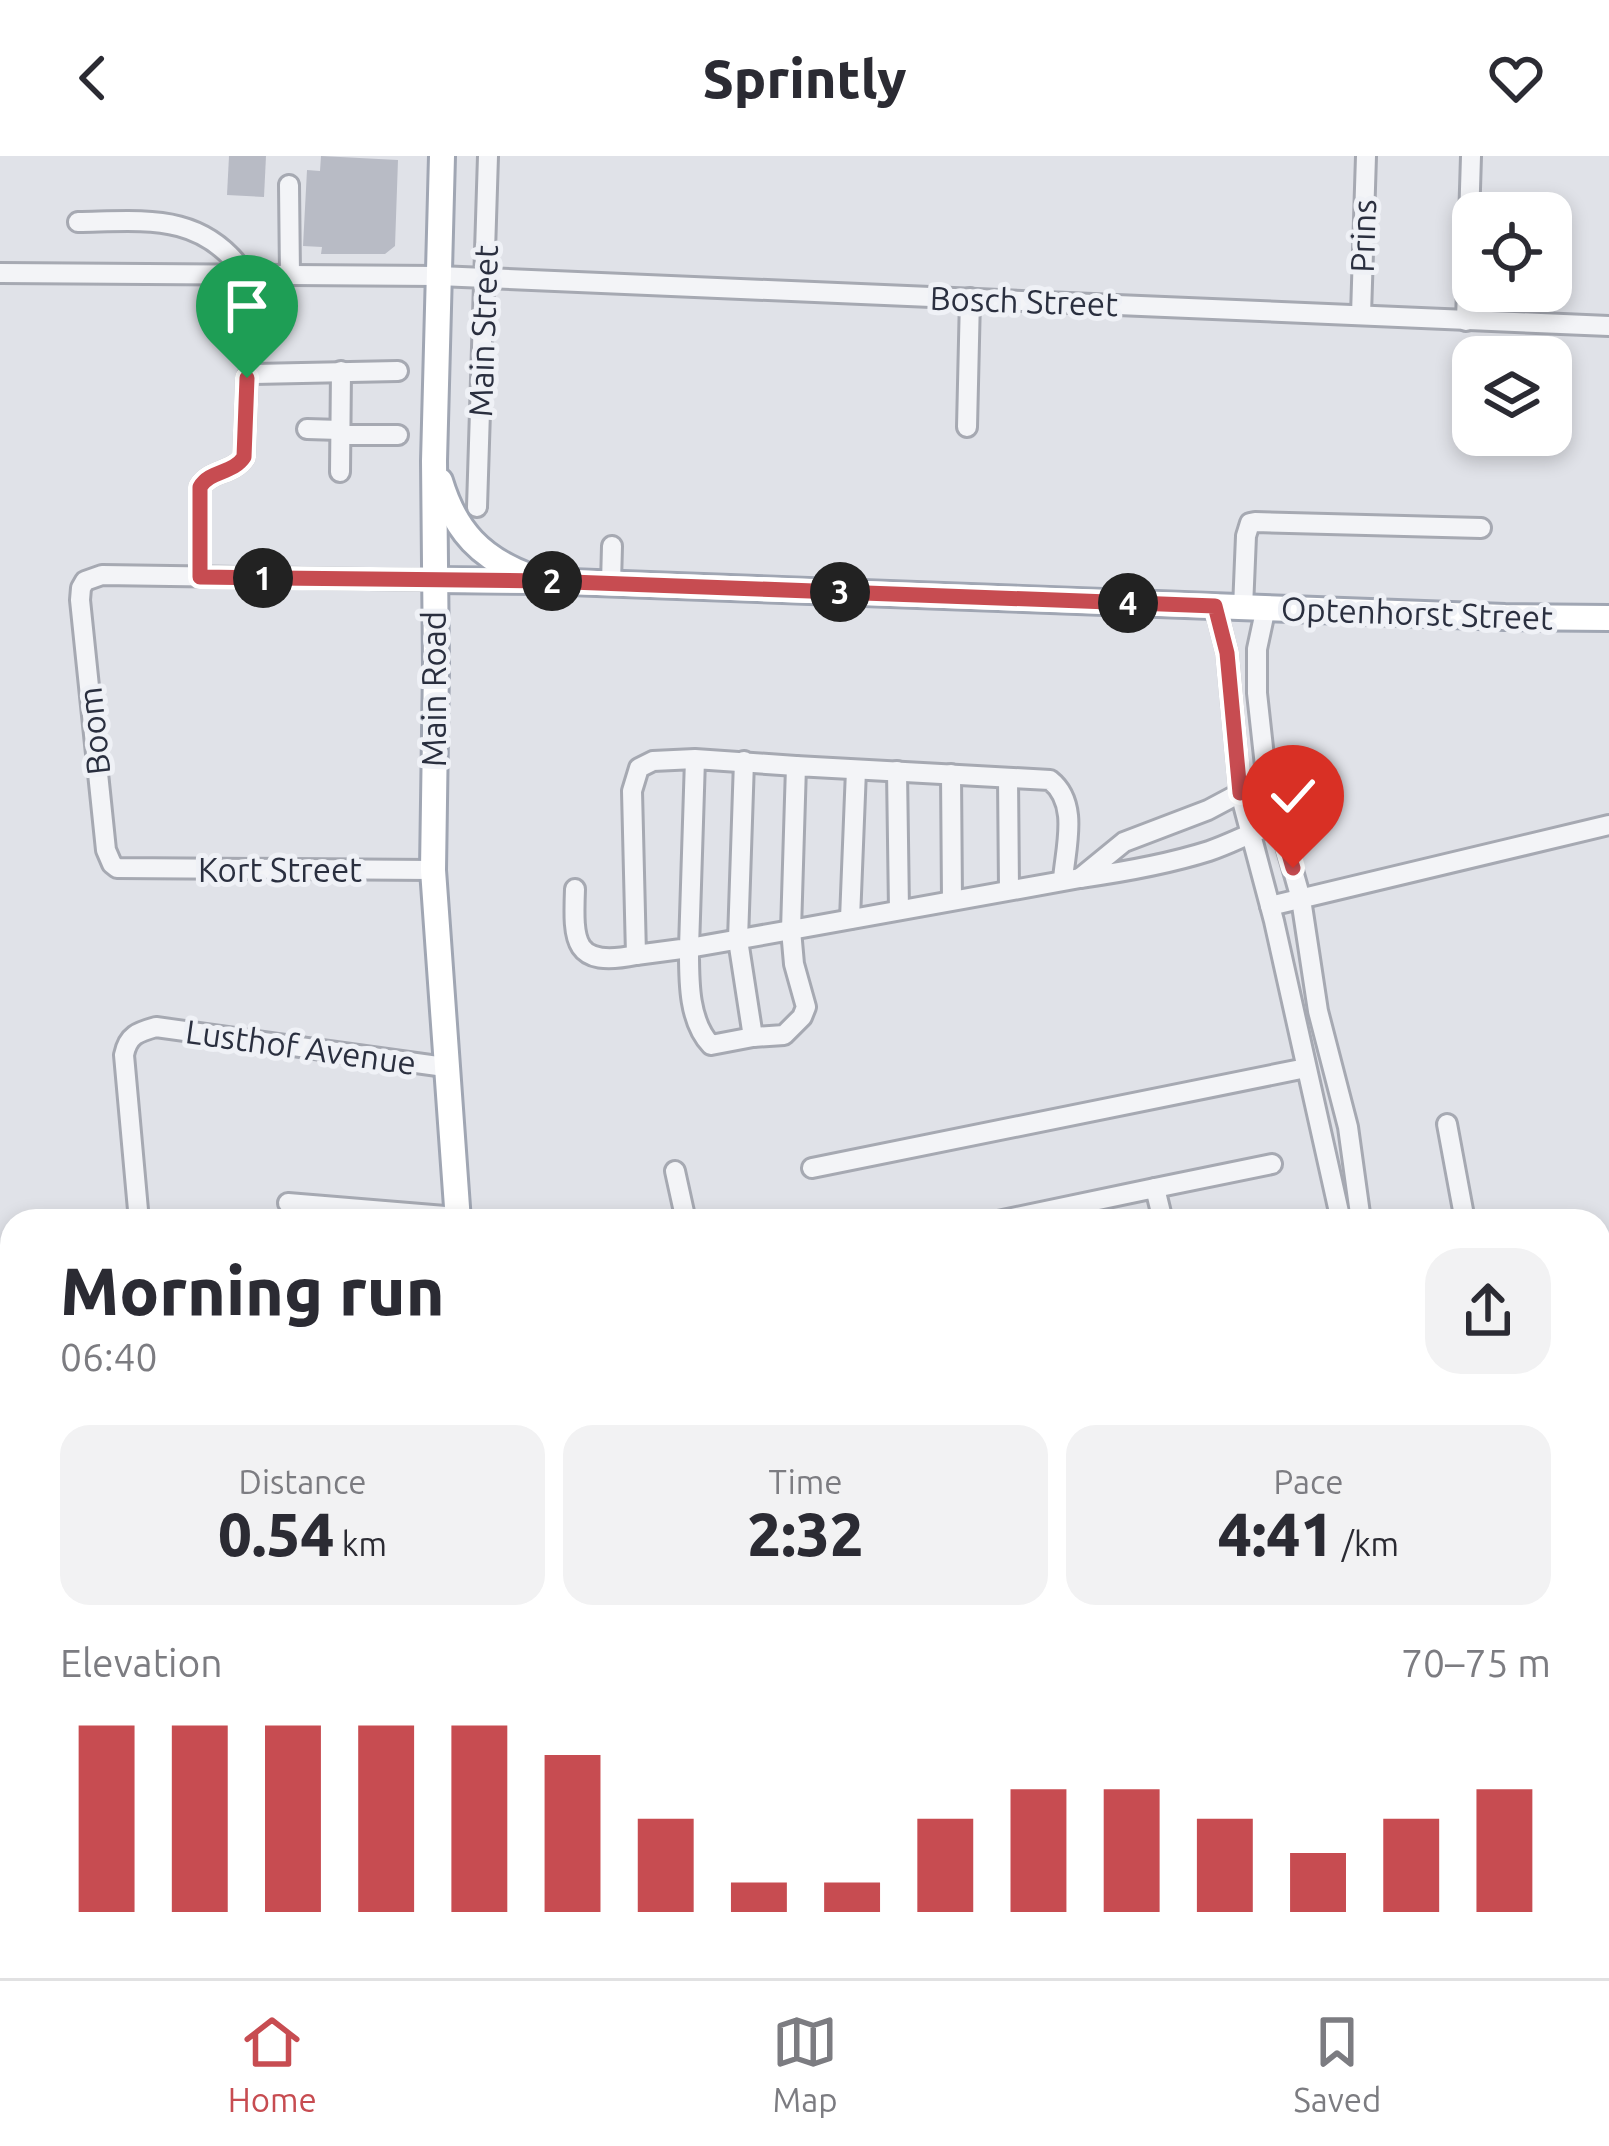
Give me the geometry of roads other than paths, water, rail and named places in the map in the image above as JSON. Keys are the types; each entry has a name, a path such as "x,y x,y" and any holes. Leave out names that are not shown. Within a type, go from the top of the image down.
{"main road":[{"name":"Main Road","path":"442,156 434,461 433,870 457,1209"},
{"path":"434,461 447,504 468,538 505,566 544,581"},
{"name":"Optenhorst Street","path":"434,580 1609,618"}],"street":[{"name":"Main Street","path":"478,507 488,156"},
{"name":"Prins","path":"1361,315 1366,156"},
{"path":"1466,321 1472,156"},
{"path":"289,185 290,274"},
{"path":"78,222 178,224 203,233 234,258 245,274"},
{"name":"Bosch Street","path":"0,273 439,276 1609,326"},
{"path":"967,427 970,298"},
{"path":"340,371 340,472"},
{"path":"398,371 250,374 244,457 239,465 204,480 200,487 200,577 434,580"},
{"path":"307,429 398,435"},
{"path":"1359,1209 1348,1127 1318,1011 1301,899 1269,786 1257,693 1247,528 1255,521 1481,528"},
{"path":"610,583 612,546"},
{"name":"Boom","path":"127,870 112,864 106,850 81,588 85,581 102,575 200,577"},
{"path":"1215,606 1227,653 1240,793 1338,1209"},
{"path":"636,955 632,791 639,769 653,761 695,758 1050,780 1069,806 1071,878"},
{"path":"695,758 688,948 692,996 710,1045 784,1035 806,1007 791,930 796,766"},
{"path":"745,761 738,940 753,1037"},
{"path":"850,919 856,770"},
{"path":"897,771 899,910"},
{"path":"951,774 952,900"},
{"path":"1008,778 1009,889"},
{"path":"1071,878 1124,842 1240,793 1269,786"},
{"path":"575,889 575,937 582,950 614,959 1119,873 1213,850 1280,823"},
{"path":"1270,906 1609,825"},
{"name":"Kort Street","path":"127,870 433,870"},
{"name":"Lusthof Avenue","path":"138,1209 124,1055 132,1036 156,1027 446,1066"},
{"path":"812,1168 1306,1067"},
{"path":"1448,1124 1463,1209"},
{"path":"1055,1209 1271,1164"},
{"path":"675,1172 683,1209"},
{"path":"1155,1188 1160,1209"},
{"path":"288,1203 352,1209"}]}
